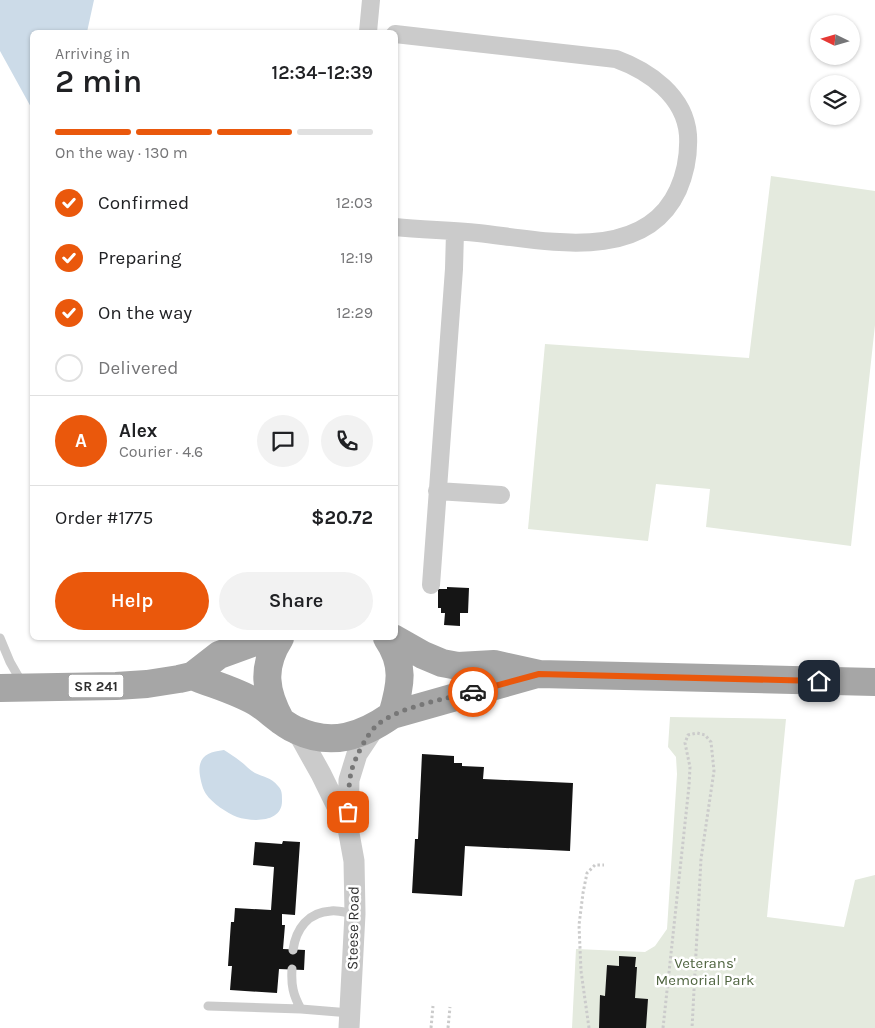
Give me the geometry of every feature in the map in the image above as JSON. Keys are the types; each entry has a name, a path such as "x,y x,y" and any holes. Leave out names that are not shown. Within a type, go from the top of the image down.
{"main road":[{"name":"SR 241","path":"12,688 147,684 192,676 218,655 260,640"},
{"path":"279,640 270,655 267,671 268,693 273,707 289,726"},
{"path":"383,721 399,688 400,669 396,651 388,640"},
{"name":"SR 241","path":"397,640 423,655 442,663 458,666 494,664 539,674 875,682"},
{"name":"SR 241","path":"192,676 234,691 259,704 289,726 334,740 347,738 383,721 539,674"}],"street":[{"path":"371,0 372,30"},
{"path":"398,34 616,58 636,66 655,78 670,94 681,112 687,129 688,149 685,170 674,199 663,214 647,227 629,236 608,241 555,242 503,238 478,233 398,227"},
{"path":"431,585 454,269 454,232"},
{"path":"437,491 501,495"},
{"name":"Steese Road","path":"350,1021 355,914 354,861 348,828 349,780 357,754 383,721"},
{"name":"Steese Road","path":"289,726 317,766 348,828"}],"lane":[{"path":"0,638 10,662 12,688"},
{"path":"292,950 300,927 315,915 331,911 355,914"},
{"path":"292,969 292,990 301,1009"},
{"path":"208,1006 301,1009 350,1021"}],"path":[{"path":"663,1028 689,786 690,767 685,743 688,735 697,733 705,735 711,742 714,771 701,859 692,1028"},
{"path":"589,1028 581,971 579,925 587,873 594,865 604,865"},
{"path":"431,1028 433,1006"},
{"path":"448,1028 450,1007"}],"green space":[{"path":"771,176 875,191 875,325 851,546 706,527 710,489 656,484 648,541 528,529 545,344 749,358"},
{"name":"Veterans' Memorial Park","path":"670,717 786,719 767,917 844,927 855,880 875,875 875,1028 572,1028 576,949 645,952 655,946 667,929 677,774 676,757 668,747"}],"water":[{"path":"0,0 94,0 87,30 30,30 30,105 0,51"},
{"path":"224,750 253,772 273,781 279,788 282,792 282,800 278,813 266,819 244,819 224,810 209,797 205,792 200,776 200,764 208,754"}],"building":[{"path":"447,587 469,588 468,613 460,613 460,626 444,625 445,613 441,613 441,608 438,608 438,589 447,589"},
{"path":"422,754 454,756 454,763 462,763 462,766 484,767 483,779 573,783 570,851 465,846 462,896 412,893 415,839 418,839"},
{"path":"283,841 300,842 295,915 282,914 282,925 285,925 283,949 305,950 304,970 279,969 277,993 230,990 232,966 228,966 231,922 234,922 235,908 271,910 274,867 253,865 255,842 282,844"},
{"path":"619,956 636,957 635,998 648,999 646,1028 599,1028 600,995 605,996 607,965 619,966"}],"way so far":[{"path":"348,812 349,780 352,769 357,754 375,727 392,715 473,692"}],"route":[{"path":"473,692 539,674 819,681"}]}
